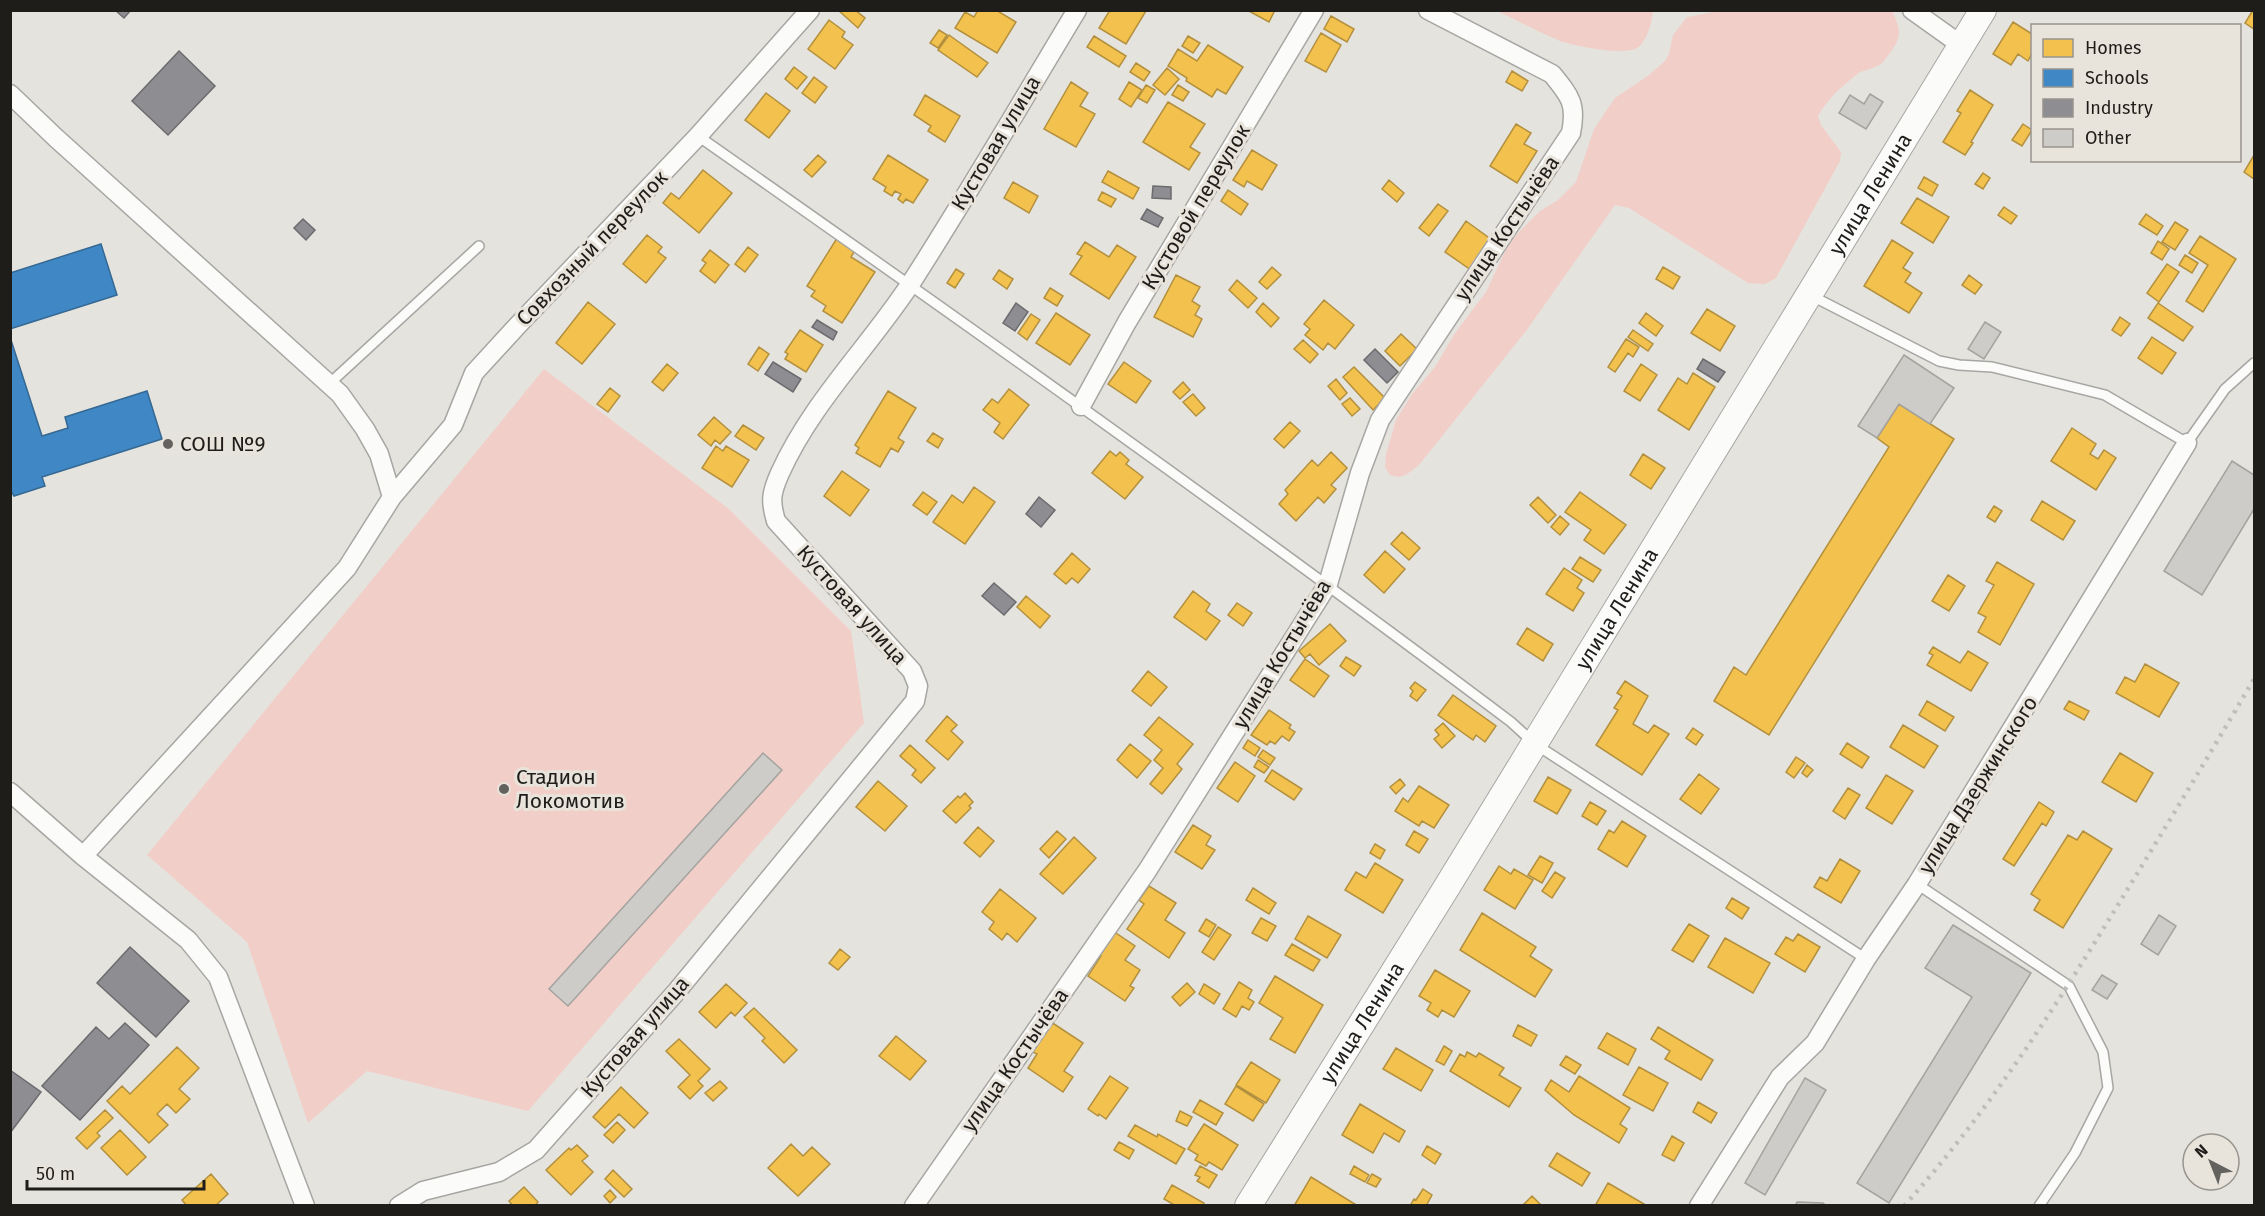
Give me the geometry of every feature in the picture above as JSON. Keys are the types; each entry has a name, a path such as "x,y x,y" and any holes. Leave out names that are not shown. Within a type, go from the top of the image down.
{"main road":[{"name":"улица Ленина","path":"1248,1206 1535,744 1983,10"}],"street":[{"name":"Совхозный переулок","path":"83,856 347,568 392,497 453,425 474,373 698,136 810,10"},
{"name":"Кустовая улица","path":"399,1206 423,1191 499,1172 536,1150 677,991 915,701 918,687 912,671 776,521 771,504 773,491 781,471 819,406 910,284 1077,10"},
{"name":"Кустовой переулок","path":"1081,406 1127,322 1314,10"},
{"name":"улица Костычёва","path":"914,1206 1147,871 1328,584 1360,473 1380,420 1570,133 1574,116 1573,104 1567,91 1552,74 1428,10"},
{"path":"1912,10 1961,45"},
{"path":"10,94 340,394 365,429 379,454 392,497"},
{"name":"улица Дзержинского","path":"1699,1206 1780,1077 1815,1043 1866,959 1917,884 2187,443"},
{"path":"10,792 83,856 188,940 218,977 305,1206"}],"lane":[{"path":"698,136 910,284 1328,584 1511,722 1535,744 1866,959"},
{"path":"329,384 479,246"},
{"path":"1809,294 1939,361 1992,367 2105,395 2187,443"},
{"name":"улица Дзержинского","path":"2187,443 2224,389 2254,363"},
{"path":"1917,884 2069,986 2103,1052 2108,1088 2074,1153 2039,1206"}],"shaded area":[{"path":"1653,10 1650,26 1641,45 1631,50 1621,51 1587,48 1560,41 1497,11"},
{"path":"1719,11 1892,11 1897,22 1899,32 1897,42 1884,61 1858,73 1830,99 1818,116 1821,125 1841,152 1840,161 1776,278 1765,284 1748,283 1629,208 1615,205 1526,331 1419,465 1406,475 1398,477 1390,475 1385,467 1386,454 1396,420 1412,394 1435,367 1455,333 1486,292 1506,249 1516,235 1540,211 1558,200 1576,182 1594,129 1615,98 1664,62 1669,54 1673,35 1687,17"},
{"name":"Стадион Локомотив","path":"544,369 729,509 851,631 864,723 528,1111 367,1071 308,1123 247,942 147,855"}],"building: Homes":[{"path":"838,10 855,10 865,18 858,28"},
{"path":"978,10 996,10 1016,22 997,53 955,28 965,12 974,17"},
{"path":"1110,10 1146,11 1126,44 1099,28"},
{"path":"1247,10 1275,10 1269,22"},
{"path":"2254,10 2254,29 2245,23"},
{"path":"1331,16 1354,29 1347,42 1324,29"},
{"path":"829,20 845,32 842,37 853,45 835,69 808,49"},
{"path":"2013,22 2031,33 2031,55 2028,61 2018,54 2011,65 1993,54"},
{"path":"939,30 947,35 938,48 930,43"},
{"path":"1321,33 1341,45 1326,72 1305,61"},
{"path":"949,35 988,63 977,77 938,50"},
{"path":"1094,36 1126,56 1119,67 1087,47"},
{"path":"1188,36 1200,43 1193,53 1182,46"},
{"path":"1208,45 1243,67 1226,94 1217,89 1212,97 1186,81 1187,78 1168,66 1178,49 1197,61"},
{"path":"1136,63 1150,72 1144,81 1130,72"},
{"path":"794,67 807,77 797,89 785,79"},
{"path":"1167,68 1179,79 1165,95 1153,85"},
{"path":"1512,71 1528,81 1522,91 1506,82"},
{"path":"814,77 827,87 815,103 802,93"},
{"path":"1071,82 1088,93 1080,106 1095,114 1076,147 1044,129"},
{"path":"1129,82 1142,90 1131,107 1119,99"},
{"path":"1146,85 1155,90 1147,103 1138,98"},
{"path":"1178,85 1189,92 1183,101 1172,95"},
{"path":"1970,90 1993,105 1965,155 1943,142 1961,113 1957,111"},
{"path":"766,93 790,111 769,138 745,120"},
{"path":"925,95 960,116 945,142 928,131 931,126 914,115"},
{"path":"1168,102 1205,124 1190,147 1200,153 1189,170 1143,142"},
{"path":"1516,124 1531,133 1524,144 1537,151 1517,183 1490,166"},
{"path":"2023,124 2031,129 2022,146 2012,140"},
{"path":"1252,150 1277,165 1262,190 1247,181 1244,187 1233,180"},
{"path":"818,155 826,162 812,177 804,170"},
{"path":"888,155 928,180 913,203 906,199 903,203 898,199 901,194 895,191 892,196 884,191 886,187 873,179"},
{"path":"2254,155 2254,179 2244,172"},
{"path":"703,170 732,193 699,233 663,203 671,193 679,199"},
{"path":"1108,171 1139,188 1133,199 1102,182"},
{"path":"1983,173 1990,178 1983,189 1975,184"},
{"path":"1924,177 1938,185 1932,196 1918,188"},
{"path":"1389,180 1404,193 1397,202 1382,189"},
{"path":"1013,182 1038,196 1029,213 1004,198"},
{"path":"1228,190 1248,204 1241,215 1221,201"},
{"path":"1102,192 1116,199 1111,207 1098,200"},
{"path":"1917,198 1949,217 1933,243 1901,223"},
{"path":"1438,204 1448,211 1429,236 1419,228"},
{"path":"2004,207 2017,216 2011,224 1998,215"},
{"path":"2146,214 2163,226 2157,235 2139,224"},
{"path":"1466,221 1492,240 1471,270 1445,252"},
{"path":"2175,222 2188,230 2175,250 2162,242"},
{"path":"647,235 662,247 658,252 666,258 646,283 623,264"},
{"path":"839,235 857,247 851,257 875,272 842,323 823,311 826,306 811,296 815,291 807,286"},
{"path":"2200,236 2236,259 2203,312 2186,301 2208,265 2189,253"},
{"path":"1892,240 1913,253 1903,268 1911,273 1905,282 1922,293 1909,313 1864,286"},
{"path":"2158,241 2169,249 2162,260 2151,253"},
{"path":"1085,242 1109,257 1117,245 1136,257 1109,299 1070,274 1082,256 1077,254"},
{"path":"748,247 758,255 745,272 735,264"},
{"path":"710,250 729,265 715,283 700,271 706,263 702,260"},
{"path":"2185,255 2198,263 2192,273 2179,265"},
{"path":"2167,264 2179,272 2159,302 2147,293"},
{"path":"1272,267 1281,275 1267,289 1259,282"},
{"path":"1663,267 1680,277 1673,289 1656,279"},
{"path":"956,269 964,274 955,288 947,283"},
{"path":"999,270 1013,279 1007,289 993,279"},
{"path":"1176,275 1200,287 1192,301 1200,306 1195,315 1202,319 1193,337 1154,317"},
{"path":"1969,275 1982,285 1975,294 1962,285"},
{"path":"1237,280 1257,298 1248,308 1229,290"},
{"path":"1050,288 1063,296 1057,306 1044,298"},
{"path":"1324,300 1354,325 1335,349 1328,343 1323,350 1305,335 1310,329 1304,324"},
{"path":"588,302 615,324 582,364 556,343"},
{"path":"1263,303 1279,318 1271,327 1256,312"},
{"path":"2158,303 2193,327 2183,341 2148,318"},
{"path":"1707,309 1735,326 1720,351 1691,333"},
{"path":"1056,313 1090,335 1070,365 1036,343"},
{"path":"1646,313 1663,326 1656,336 1639,323"},
{"path":"1031,314 1040,320 1027,340 1018,333"},
{"path":"2120,317 2130,324 2121,336 2112,330"},
{"path":"800,330 823,345 806,372 785,359 788,354 785,352"},
{"path":"1633,330 1653,344 1648,351 1628,337"},
{"path":"1401,334 1417,349 1400,366 1385,351"},
{"path":"2152,337 2176,353 2162,374 2138,358"},
{"path":"1626,339 1639,347 1633,357 1628,353 1615,372 1608,367"},
{"path":"1303,340 1318,354 1310,363 1294,349"},
{"path":"759,347 769,354 758,371 748,364"},
{"path":"1124,362 1151,381 1136,403 1108,384"},
{"path":"667,364 678,373 663,391 652,382"},
{"path":"1641,364 1657,375 1640,401 1624,391"},
{"path":"1354,367 1385,398 1373,410 1343,377"},
{"path":"1693,373 1715,387 1689,430 1658,410 1678,378 1687,384"},
{"path":"1336,379 1347,393 1340,400 1328,386"},
{"path":"1183,382 1190,390 1180,399 1173,392"},
{"path":"610,388 620,396 608,412 597,404"},
{"path":"1009,389 1029,405 1003,439 994,432 1000,423 983,410 992,399 998,403"},
{"path":"888,391 916,408 898,438 904,442 898,452 891,448 880,467 856,453 859,448 855,445"},
{"path":"1193,394 1205,408 1196,416 1183,402"},
{"path":"1350,398 1360,409 1352,416 1342,404"},
{"path":"1899,404 1954,439 1769,735 1714,701 1734,667 1746,675 1889,447 1877,438"},
{"path":"714,417 731,432 720,444 715,440 711,446 698,435"},
{"path":"1290,422 1300,431 1284,448 1274,439"},
{"path":"743,425 764,438 756,450 735,436"},
{"path":"2072,428 2096,444 2090,454 2098,459 2104,450 2116,458 2096,490 2051,461"},
{"path":"933,433 943,439 938,448 927,441"},
{"path":"716,446 723,451 726,446 749,460 732,487 702,468"},
{"path":"1110,451 1116,456 1120,452 1129,460 1126,464 1143,477 1125,499 1092,473"},
{"path":"1331,452 1347,468 1331,485 1336,489 1324,503 1318,497 1296,521 1279,504 1288,494 1285,490 1312,460 1318,466"},
{"path":"1643,454 1665,468 1651,489 1630,475"},
{"path":"842,471 869,490 850,516 824,496"},
{"path":"974,487 995,502 965,544 933,522 952,495 963,503"},
{"path":"923,492 937,502 927,515 913,505"},
{"path":"1580,492 1626,525 1604,554 1584,540 1591,530 1565,512"},
{"path":"1538,497 1556,515 1548,523 1530,505"},
{"path":"2042,501 2075,521 2063,540 2031,520"},
{"path":"1994,506 2002,511 1995,522 1987,517"},
{"path":"1560,516 1569,524 1560,535 1551,527"},
{"path":"1402,532 1420,548 1409,560 1391,544"},
{"path":"1385,551 1405,569 1384,593 1364,575"},
{"path":"1072,553 1090,569 1078,583 1072,578 1066,584 1054,574"},
{"path":"1580,557 1601,570 1593,582 1572,569"},
{"path":"1997,562 2034,584 2000,645 1978,632 1986,617 1978,613 1994,585 1986,581"},
{"path":"1564,568 1582,580 1577,588 1584,593 1573,611 1546,594"},
{"path":"1948,575 1965,586 1949,611 1932,601"},
{"path":"1193,591 1210,604 1206,611 1220,621 1206,640 1174,617"},
{"path":"1026,596 1050,616 1040,628 1017,607"},
{"path":"1237,603 1252,613 1243,626 1228,615"},
{"path":"1330,624 1346,641 1319,665 1310,654 1305,658 1299,651"},
{"path":"1527,628 1553,644 1543,661 1517,644"},
{"path":"1933,647 1960,663 1968,651 1988,663 1971,691 1927,665 1933,655 1929,653"},
{"path":"1346,657 1361,666 1354,676 1340,666"},
{"path":"1305,659 1329,676 1314,697 1290,680"},
{"path":"2145,664 2179,683 2159,717 2116,693 2125,677 2135,682"},
{"path":"1148,671 1167,687 1151,706 1132,691"},
{"path":"1625,681 1648,696 1633,724 1648,733 1654,725 1669,734 1642,775 1596,745 1618,710 1614,708 1622,696 1617,693"},
{"path":"1415,682 1426,690 1417,701 1410,696 1413,691 1410,688"},
{"path":"1453,695 1496,726 1485,742 1476,735 1473,740 1438,715"},
{"path":"1927,701 1954,717 1945,731 1919,715"},
{"path":"2069,701 2089,711 2084,720 2064,709"},
{"path":"1269,710 1291,725 1289,728 1295,732 1289,741 1282,736 1275,744 1270,741 1267,745 1251,735"},
{"path":"947,716 957,725 951,731 963,742 948,760 926,741"},
{"path":"1159,717 1193,744 1177,764 1182,769 1162,794 1150,784 1163,768 1154,760 1162,750 1144,735"},
{"path":"1443,723 1455,736 1442,748 1434,739 1439,735 1435,730"},
{"path":"1903,725 1938,746 1924,768 1890,747"},
{"path":"1693,728 1703,735 1696,745 1686,738"},
{"path":"1248,740 1260,748 1255,756 1243,748"},
{"path":"1847,743 1869,757 1862,768 1840,754"},
{"path":"1130,744 1151,761 1137,778 1117,760"},
{"path":"910,745 935,768 921,783 912,775 916,770 900,756"},
{"path":"1263,750 1275,758 1270,765 1258,757"},
{"path":"2120,753 2153,773 2136,802 2102,782"},
{"path":"1796,757 1805,763 1794,778 1786,772"},
{"path":"1258,760 1269,767 1264,773 1254,767"},
{"path":"1235,762 1255,776 1238,802 1217,788"},
{"path":"1807,765 1813,770 1807,777 1802,773"},
{"path":"1272,770 1302,789 1294,800 1265,781"},
{"path":"1699,774 1719,789 1701,814 1680,799"},
{"path":"1886,775 1913,791 1892,824 1866,808"},
{"path":"1548,777 1571,790 1557,814 1534,801"},
{"path":"1400,779 1405,785 1396,794 1390,787"},
{"path":"878,781 907,806 885,831 856,807"},
{"path":"1419,786 1449,805 1434,828 1422,821 1419,826 1395,811 1403,798 1408,802"},
{"path":"1848,788 1860,795 1845,819 1833,811"},
{"path":"965,793 973,802 969,806 971,808 956,823 943,811 958,796 960,798"},
{"path":"1590,802 1606,811 1597,825 1582,816"},
{"path":"2039,802 2054,812 2046,826 2042,823 2014,866 2003,859"},
{"path":"1622,821 1646,836 1627,867 1598,849 1609,830 1614,833"},
{"path":"1193,825 1211,836 1206,845 1215,850 1202,869 1175,852"},
{"path":"978,827 994,841 980,857 964,843"},
{"path":"1057,831 1066,839 1049,858 1040,849"},
{"path":"1414,831 1428,839 1419,853 1406,845"},
{"path":"2083,831 2112,849 2063,928 2034,910 2040,900 2031,894 2068,835 2077,840"},
{"path":"1074,837 1096,858 1063,894 1040,874"},
{"path":"1375,844 1385,850 1380,859 1370,853"},
{"path":"1540,856 1553,863 1542,883 1528,875"},
{"path":"1840,859 1860,871 1841,903 1814,887 1820,877 1827,881"},
{"path":"1375,863 1403,880 1383,913 1345,890 1356,872 1366,878"},
{"path":"1499,866 1511,874 1514,869 1533,880 1515,909 1484,890"},
{"path":"1555,872 1565,878 1552,898 1542,891"},
{"path":"1149,886 1176,903 1165,920 1185,933 1169,958 1127,929 1144,904 1139,900"},
{"path":"1253,888 1276,903 1269,914 1246,900"},
{"path":"1000,889 1036,918 1017,942 1007,933 1002,940 989,929 994,922 982,912"},
{"path":"1732,898 1749,908 1742,919 1726,908"},
{"path":"1482,913 1536,947 1530,956 1552,970 1535,997 1460,950"},
{"path":"1308,916 1341,935 1327,958 1295,939"},
{"path":"1261,918 1276,926 1267,941 1252,933"},
{"path":"1206,919 1216,925 1209,937 1199,931"},
{"path":"1689,924 1709,936 1693,962 1672,950"},
{"path":"1218,927 1231,935 1214,960 1202,952"},
{"path":"1113,931 1135,946 1125,960 1140,970 1130,986 1134,988 1125,1001 1088,976 1101,956 1097,953"},
{"path":"1798,934 1820,947 1805,972 1775,954 1786,937 1793,941"},
{"path":"1725,938 1770,963 1753,993 1708,967"},
{"path":"1292,944 1320,960 1313,971 1285,955"},
{"path":"840,949 850,957 838,970 829,963"},
{"path":"1435,970 1470,991 1454,1017 1442,1010 1438,1017 1427,1010 1431,1003 1419,996"},
{"path":"1275,976 1323,1005 1295,1053 1270,1039 1283,1018 1259,1003"},
{"path":"1239,982 1252,990 1248,998 1254,1002 1249,1010 1242,1006 1236,1017 1223,1009"},
{"path":"1187,983 1195,992 1180,1006 1172,997"},
{"path":"726,984 747,1003 735,1016 731,1012 716,1028 699,1012"},
{"path":"1204,984 1220,994 1214,1004 1199,994"},
{"path":"754,1008 797,1050 784,1063 762,1041 765,1038 744,1017"},
{"path":"1051,1022 1083,1043 1064,1071 1073,1077 1063,1092 1028,1068 1037,1054 1031,1051"},
{"path":"1518,1025 1537,1035 1531,1046 1513,1036"},
{"path":"1658,1027 1713,1060 1701,1080 1665,1059 1670,1051 1651,1039"},
{"path":"1607,1033 1636,1049 1628,1065 1598,1048"},
{"path":"896,1036 926,1061 910,1080 879,1056"},
{"path":"679,1039 710,1069 698,1081 703,1086 690,1099 678,1087 690,1075 666,1051"},
{"path":"1444,1046 1452,1051 1444,1065 1436,1061"},
{"path":"177,1047 199,1068 179,1089 190,1099 176,1113 167,1104 157,1114 168,1125 149,1143 107,1101 122,1086 130,1094"},
{"path":"1396,1048 1433,1070 1421,1091 1383,1069"},
{"path":"1467,1052 1476,1057 1479,1053 1504,1068 1499,1075 1521,1088 1509,1107 1450,1071 1460,1054 1465,1057"},
{"path":"1566,1056 1581,1065 1575,1074 1560,1065"},
{"path":"1251,1062 1280,1080 1266,1103 1236,1085"},
{"path":"1639,1067 1668,1083 1653,1111 1623,1095"},
{"path":"1110,1076 1128,1088 1106,1119 1088,1109"},
{"path":"1579,1076 1630,1108 1620,1124 1627,1129 1619,1143 1574,1115 1545,1090 1551,1080 1569,1092"},
{"path":"720,1081 727,1088 713,1101 705,1093"},
{"path":"1236,1086 1264,1104 1253,1121 1225,1104"},
{"path":"621,1087 648,1113 634,1128 619,1114 605,1128 593,1117"},
{"path":"1200,1100 1223,1113 1216,1125 1193,1112"},
{"path":"1698,1102 1717,1113 1711,1123 1693,1112"},
{"path":"1360,1104 1405,1131 1399,1142 1384,1133 1373,1153 1342,1135"},
{"path":"105,1110 113,1118 97,1133 100,1136 87,1149 76,1138"},
{"path":"1180,1111 1192,1117 1187,1126 1176,1121"},
{"path":"617,1122 625,1130 613,1143 604,1135"},
{"path":"1204,1124 1238,1145 1222,1170 1209,1162 1206,1166 1195,1160 1198,1155 1188,1149"},
{"path":"1135,1125 1157,1137 1158,1134 1185,1149 1176,1164 1128,1136"},
{"path":"120,1130 146,1157 127,1175 101,1148"},
{"path":"1672,1136 1684,1143 1674,1161 1662,1155"},
{"path":"1119,1142 1134,1150 1129,1159 1114,1150"},
{"path":"791,1144 803,1156 812,1147 830,1164 798,1196 768,1168"},
{"path":"577,1145 588,1156 582,1161 593,1172 571,1195 546,1170 569,1148 571,1150"},
{"path":"1427,1146 1441,1154 1435,1164 1422,1155"},
{"path":"1557,1153 1590,1173 1582,1186 1549,1166"},
{"path":"1200,1166 1217,1175 1209,1188 1197,1181 1200,1177 1195,1175"},
{"path":"1354,1166 1369,1175 1365,1182 1350,1174"},
{"path":"613,1170 632,1189 624,1197 605,1179"},
{"path":"211,1174 228,1194 215,1206 187,1206 182,1200"},
{"path":"1372,1174 1381,1179 1376,1187 1367,1183"},
{"path":"1311,1177 1358,1206 1294,1206"},
{"path":"1608,1183 1644,1204 1644,1206 1595,1206"},
{"path":"1172,1185 1204,1203 1203,1206 1176,1206 1164,1199"},
{"path":"524,1187 538,1202 535,1206 513,1206 509,1201"},
{"path":"1423,1189 1432,1195 1426,1206 1410,1206 1414,1199 1416,1200"},
{"path":"610,1190 616,1197 610,1203 604,1196"},
{"path":"1532,1196 1542,1206 1525,1206 1524,1204"}],"building: Schools":[{"path":"101,244 117,295 10,329 10,273"},
{"path":"10,337 42,436 68,428 65,417 147,391 162,439 42,477 45,486 14,496 10,489"}],"building: Industry":[{"path":"115,10 131,10 124,18"},
{"path":"179,51 215,86 168,135 132,101"},
{"path":"1153,186 1171,187 1171,199 1152,198"},
{"path":"1147,209 1163,218 1158,227 1141,219"},
{"path":"303,219 315,230 306,240 294,228"},
{"path":"1016,303 1028,312 1015,331 1003,323"},
{"path":"817,320 837,332 833,340 812,327"},
{"path":"1375,349 1398,372 1387,383 1364,360"},
{"path":"1703,359 1725,372 1718,382 1697,369"},
{"path":"773,362 801,379 793,392 765,374"},
{"path":"1039,497 1055,510 1041,527 1026,514"},
{"path":"994,583 1016,602 1004,615 982,596"},
{"path":"130,947 189,1001 156,1037 97,983"},
{"path":"125,1023 149,1045 80,1120 42,1086 96,1027 109,1039"},
{"path":"10,1070 41,1092 10,1133"}],"building: Other":[{"path":"1870,94 1883,102 1866,129 1839,113 1850,95 1864,104"},
{"path":"1985,322 2001,332 1984,359 1968,349"},
{"path":"1904,355 1954,388 1930,424 1899,404 1877,438 1858,426"},
{"path":"2232,461 2254,475 2254,509 2202,595 2164,571"},
{"path":"763,753 782,770 568,1006 549,989"},
{"path":"2159,915 2176,926 2158,955 2141,944"},
{"path":"1953,925 2031,973 1889,1203 1857,1183 1972,997 1925,968"},
{"path":"2102,975 2117,984 2107,999 2092,990"},
{"path":"1805,1078 1826,1090 1765,1195 1745,1183"},
{"path":"1797,1202 1823,1203 1826,1206 1795,1206"}],"railway":[{"path":"1904,1206 1967,1130 2026,1049 2132,882 2254,679"}],"place":[{"name":"СОШ №9","path":"168,444"},
{"name":"Стадион Локомотив","path":"504,789"}]}
